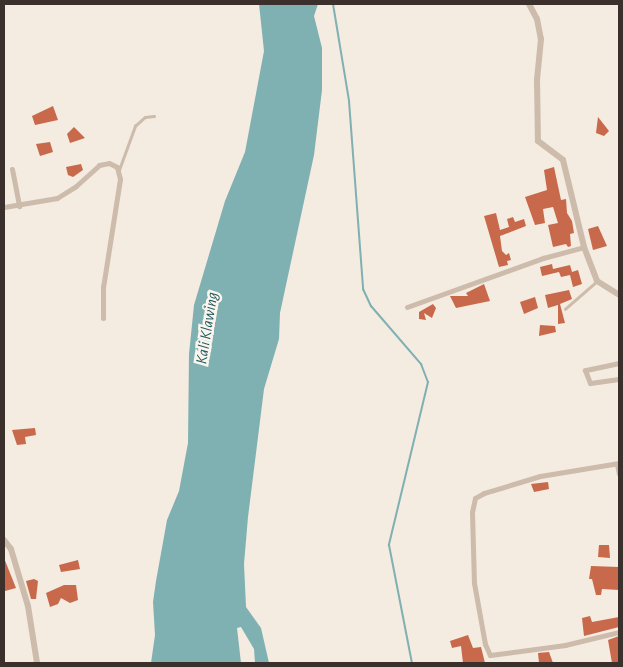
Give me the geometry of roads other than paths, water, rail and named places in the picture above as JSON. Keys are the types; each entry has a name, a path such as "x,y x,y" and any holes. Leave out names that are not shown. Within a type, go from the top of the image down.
{"street":[{"path":"529,4 537,18 541,39 536,135 542,145 563,160 584,247 596,281 618,293"},
{"path":"4,207 19,206 63,195 104,163 114,164 119,170 103,287 102,318"},
{"path":"12,169 19,206"},
{"path":"407,307 542,258 584,247"},
{"path":"619,363 585,370 590,383 619,379"},
{"path":"619,474 618,463 540,476 480,495 472,504 472,544 476,602 490,655 565,645 619,632"},
{"path":"4,540 11,549 28,606 37,663"}],"lane":[{"path":"119,170 135,126 145,117 154,116"},
{"path":"565,309 596,281"}],"water":[{"name":"Kali Klawing","path":"259,4 318,4 314,16 322,48 322,90 314,155 280,313 279,339 264,389 248,517 244,564 246,607 261,628 269,663 255,663 254,649 241,627 237,628 241,663 151,663 155,635 153,602 156,581 167,520 179,491 188,443 189,354 194,305 225,201 245,152 264,51"}],"waterway":[{"path":"333,4 349,101 363,289 371,306 421,364 428,382 389,545 412,663"}]}
